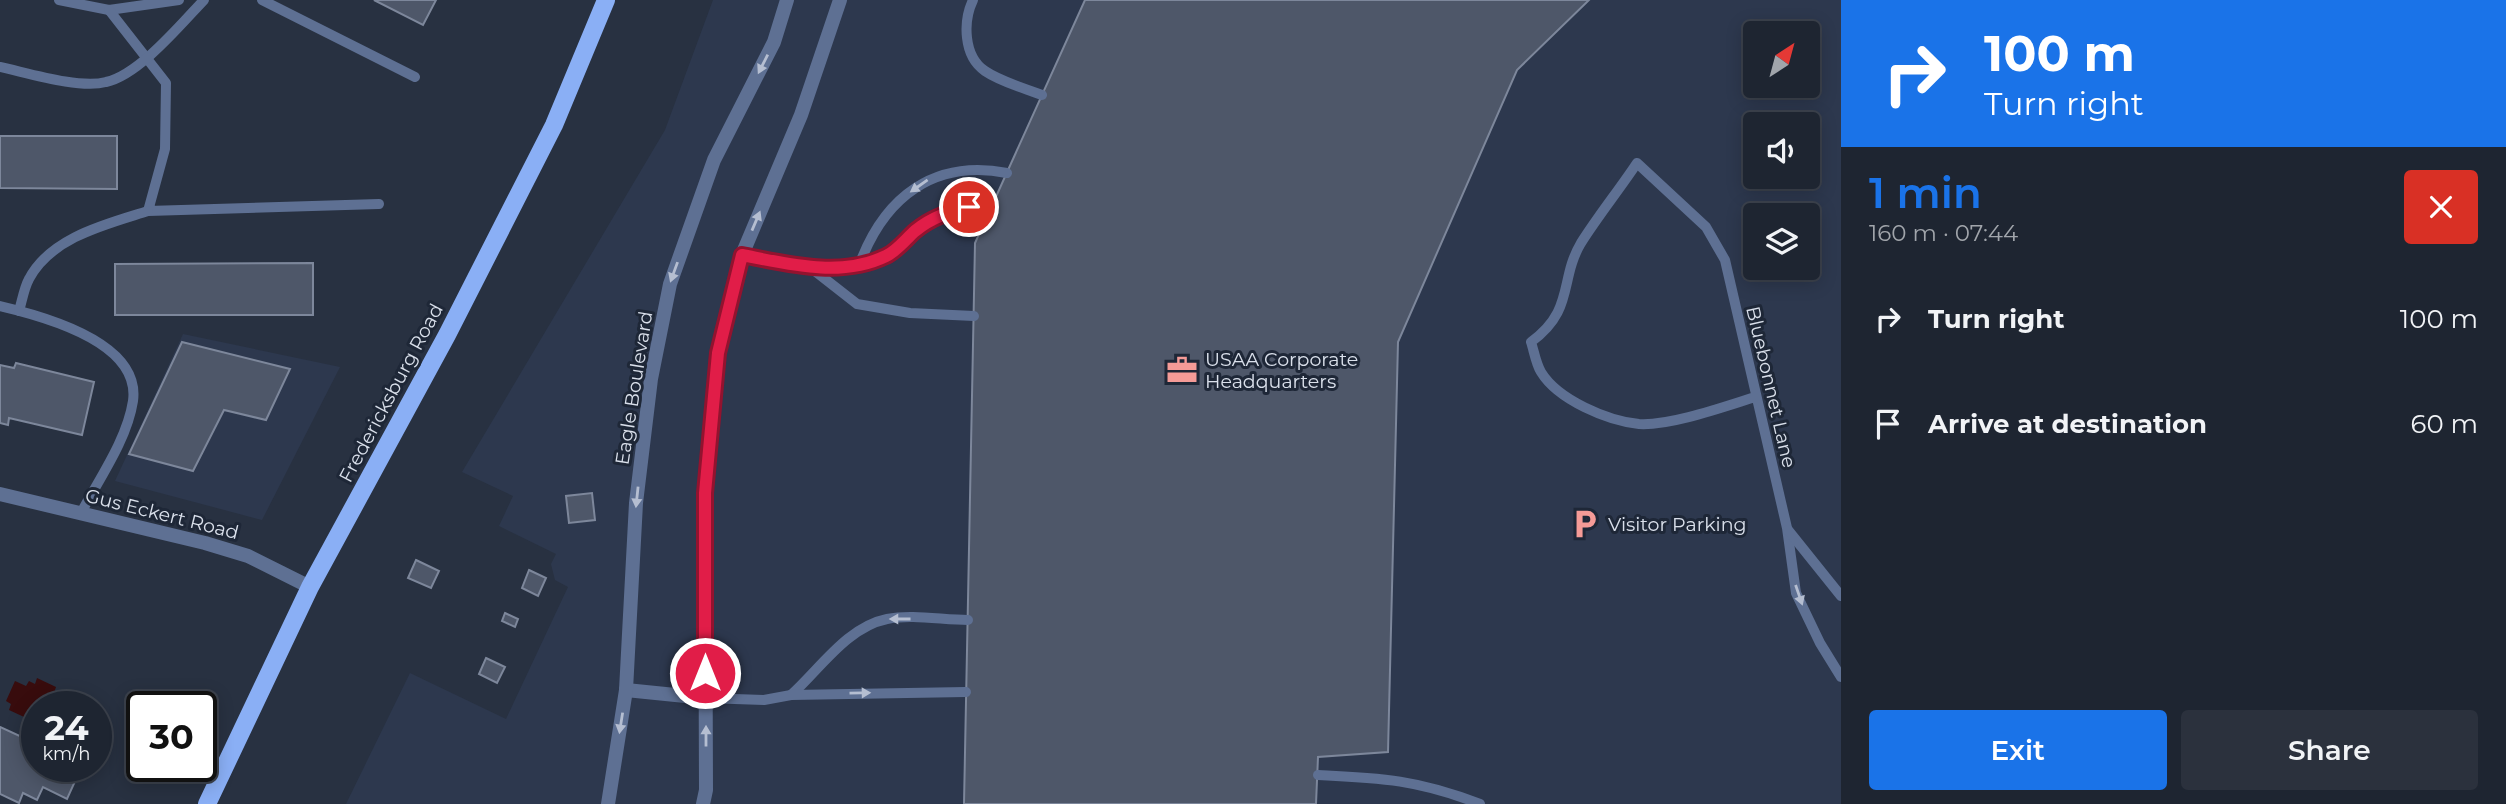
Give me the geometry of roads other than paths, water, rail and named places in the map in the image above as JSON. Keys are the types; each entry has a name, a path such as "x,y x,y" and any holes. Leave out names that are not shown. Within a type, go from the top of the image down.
{"main road":[{"name":"Fredericksburg Road","path":"207,804 310,587 447,335 547,138 606,0"}],"street":[{"name":"Eagle Boulevard","path":"608,804 626,690 636,503 651,379 670,284 715,160 774,43 787,0"},
{"path":"703,804 706,790 705,493 718,353 742,255 802,115 840,0"},
{"name":"Gus Eckert Road","path":"0,494 240,554 310,587"},
{"path":"626,690 705,698"}],"lane":[{"path":"59,0 109,10 179,0"},
{"path":"0,67 75,82 107,82 147,59 204,0"},
{"path":"262,0 415,78"},
{"path":"973,0 968,12 967,42 984,70 1042,95"},
{"path":"109,10 166,83 165,149 148,211"},
{"name":"Bluebonnet Lane","path":"1755,397 1707,412 1642,424 1614,418 1580,403 1551,386 1539,371 1531,342 1550,328 1564,297 1580,245 1637,163 1706,227 1725,260 1787,528 1796,593 1820,643 1841,677"},
{"path":"860,263 871,234 918,183 950,172 972,169 1007,173"},
{"path":"19,311 29,279 55,249 89,230 148,211 379,204"},
{"path":"742,255 811,268 860,263 887,255 919,228 941,214 969,207 990,210"},
{"path":"811,268 857,304 910,313 974,316"},
{"path":"0,306 74,329 110,350 133,379 133,400 125,429 81,513"},
{"name":"Bluebonnet Lane","path":"1787,528 1841,596"},
{"path":"791,695 848,638 869,624 889,618 968,621"},
{"path":"705,698 764,700 791,695 966,692"},
{"path":"1318,775 1393,778 1442,789 1480,804"}],"place":[{"name":"USAA Corporate Headquarters","path":"1182,370"},
{"name":"Visitor Parking","path":"1585,524"}]}
